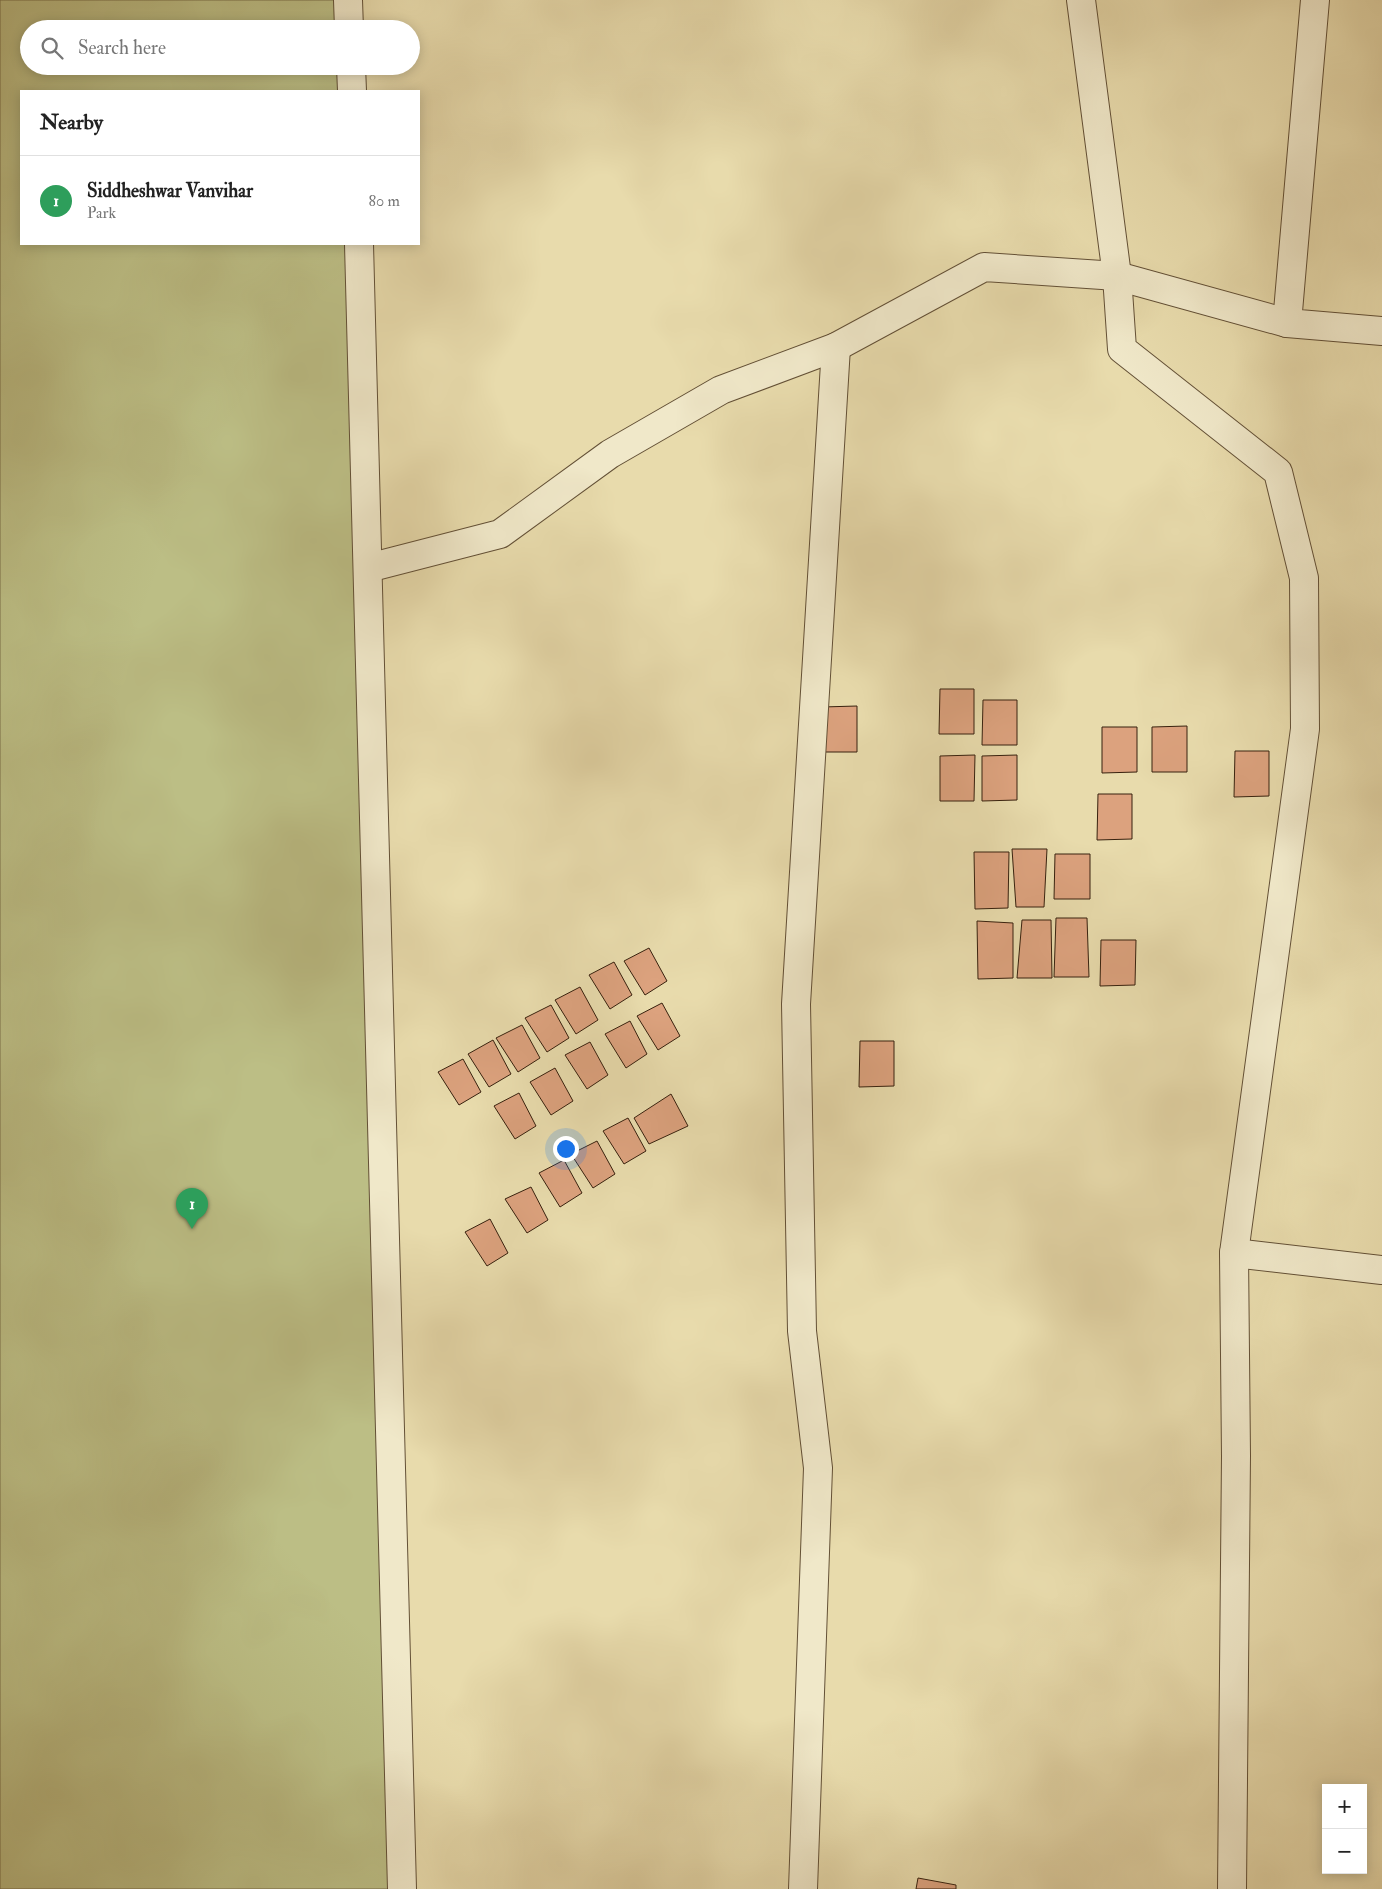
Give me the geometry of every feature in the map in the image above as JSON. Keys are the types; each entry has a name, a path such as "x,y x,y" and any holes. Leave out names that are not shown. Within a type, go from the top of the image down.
{"street":[{"path":"348,0 349,20"},
{"path":"1082,0 1117,276 1122,349 1278,472 1304,578 1306,729 1234,1253 1236,1466 1232,1889"},
{"path":"1287,323 1315,0"},
{"path":"351,75 352,90"},
{"path":"360,245 402,1889"},
{"path":"368,568 500,534 610,454 721,390 836,348 984,267 1117,276 1287,323 1382,331"},
{"path":"803,1889 818,1468 802,1331 796,1004 836,348"},
{"path":"1234,1253 1382,1270"}],"green space":[{"path":"0,0 348,0 349,20 20,20 20,75 351,75 352,90 20,90 20,245 359,245 402,1889 0,1889"}],"building":[{"path":"940,689 974,689 974,734 939,734"},
{"path":"983,700 1017,700 1017,745 982,745"},
{"path":"857,706 857,752 822,752 822,707"},
{"path":"1187,726 1187,772 1152,772 1152,727"},
{"path":"1102,727 1137,727 1137,772 1102,773"},
{"path":"1235,751 1269,751 1269,796 1234,797"},
{"path":"975,755 974,801 940,801 940,756"},
{"path":"1017,755 1017,800 982,801 982,756"},
{"path":"1098,794 1132,794 1132,839 1097,840"},
{"path":"1012,849 1047,849 1044,907 1016,907"},
{"path":"974,852 1009,852 1008,908 975,909"},
{"path":"1055,854 1090,854 1090,899 1054,899"},
{"path":"1056,918 1087,918 1089,977 1054,977"},
{"path":"1022,920 1051,920 1052,978 1017,978"},
{"path":"977,921 1013,923 1013,978 978,979"},
{"path":"1101,940 1136,940 1135,985 1100,986"},
{"path":"649,948 667,981 645,995 624,961"},
{"path":"614,962 632,995 610,1009 589,975"},
{"path":"580,987 598,1020 576,1034 555,1000"},
{"path":"662,1003 680,1036 658,1050 637,1016"},
{"path":"551,1005 569,1038 547,1052 525,1018"},
{"path":"630,1021 647,1054 626,1068 605,1034"},
{"path":"522,1025 540,1058 518,1072 496,1038"},
{"path":"493,1040 511,1074 489,1087 468,1054"},
{"path":"860,1041 894,1041 894,1086 859,1087"},
{"path":"590,1042 608,1075 587,1089 565,1055"},
{"path":"463,1059 481,1092 459,1105 438,1072"},
{"path":"555,1068 573,1101 551,1115 530,1082"},
{"path":"519,1093 536,1126 515,1139 494,1106"},
{"path":"671,1094 688,1126 649,1144 634,1118"},
{"path":"628,1118 646,1151 624,1164 603,1131"},
{"path":"597,1141 615,1174 593,1188 571,1154"},
{"path":"564,1160 582,1193 560,1207 539,1173"},
{"path":"531,1187 548,1220 527,1233 505,1199"},
{"path":"490,1219 508,1253 487,1266 465,1232"},
{"path":"918,1878 956,1885 956,1889 916,1889"}],"place":[{"name":"Siddheshwar Vanvihar","path":"192,1229"}]}
